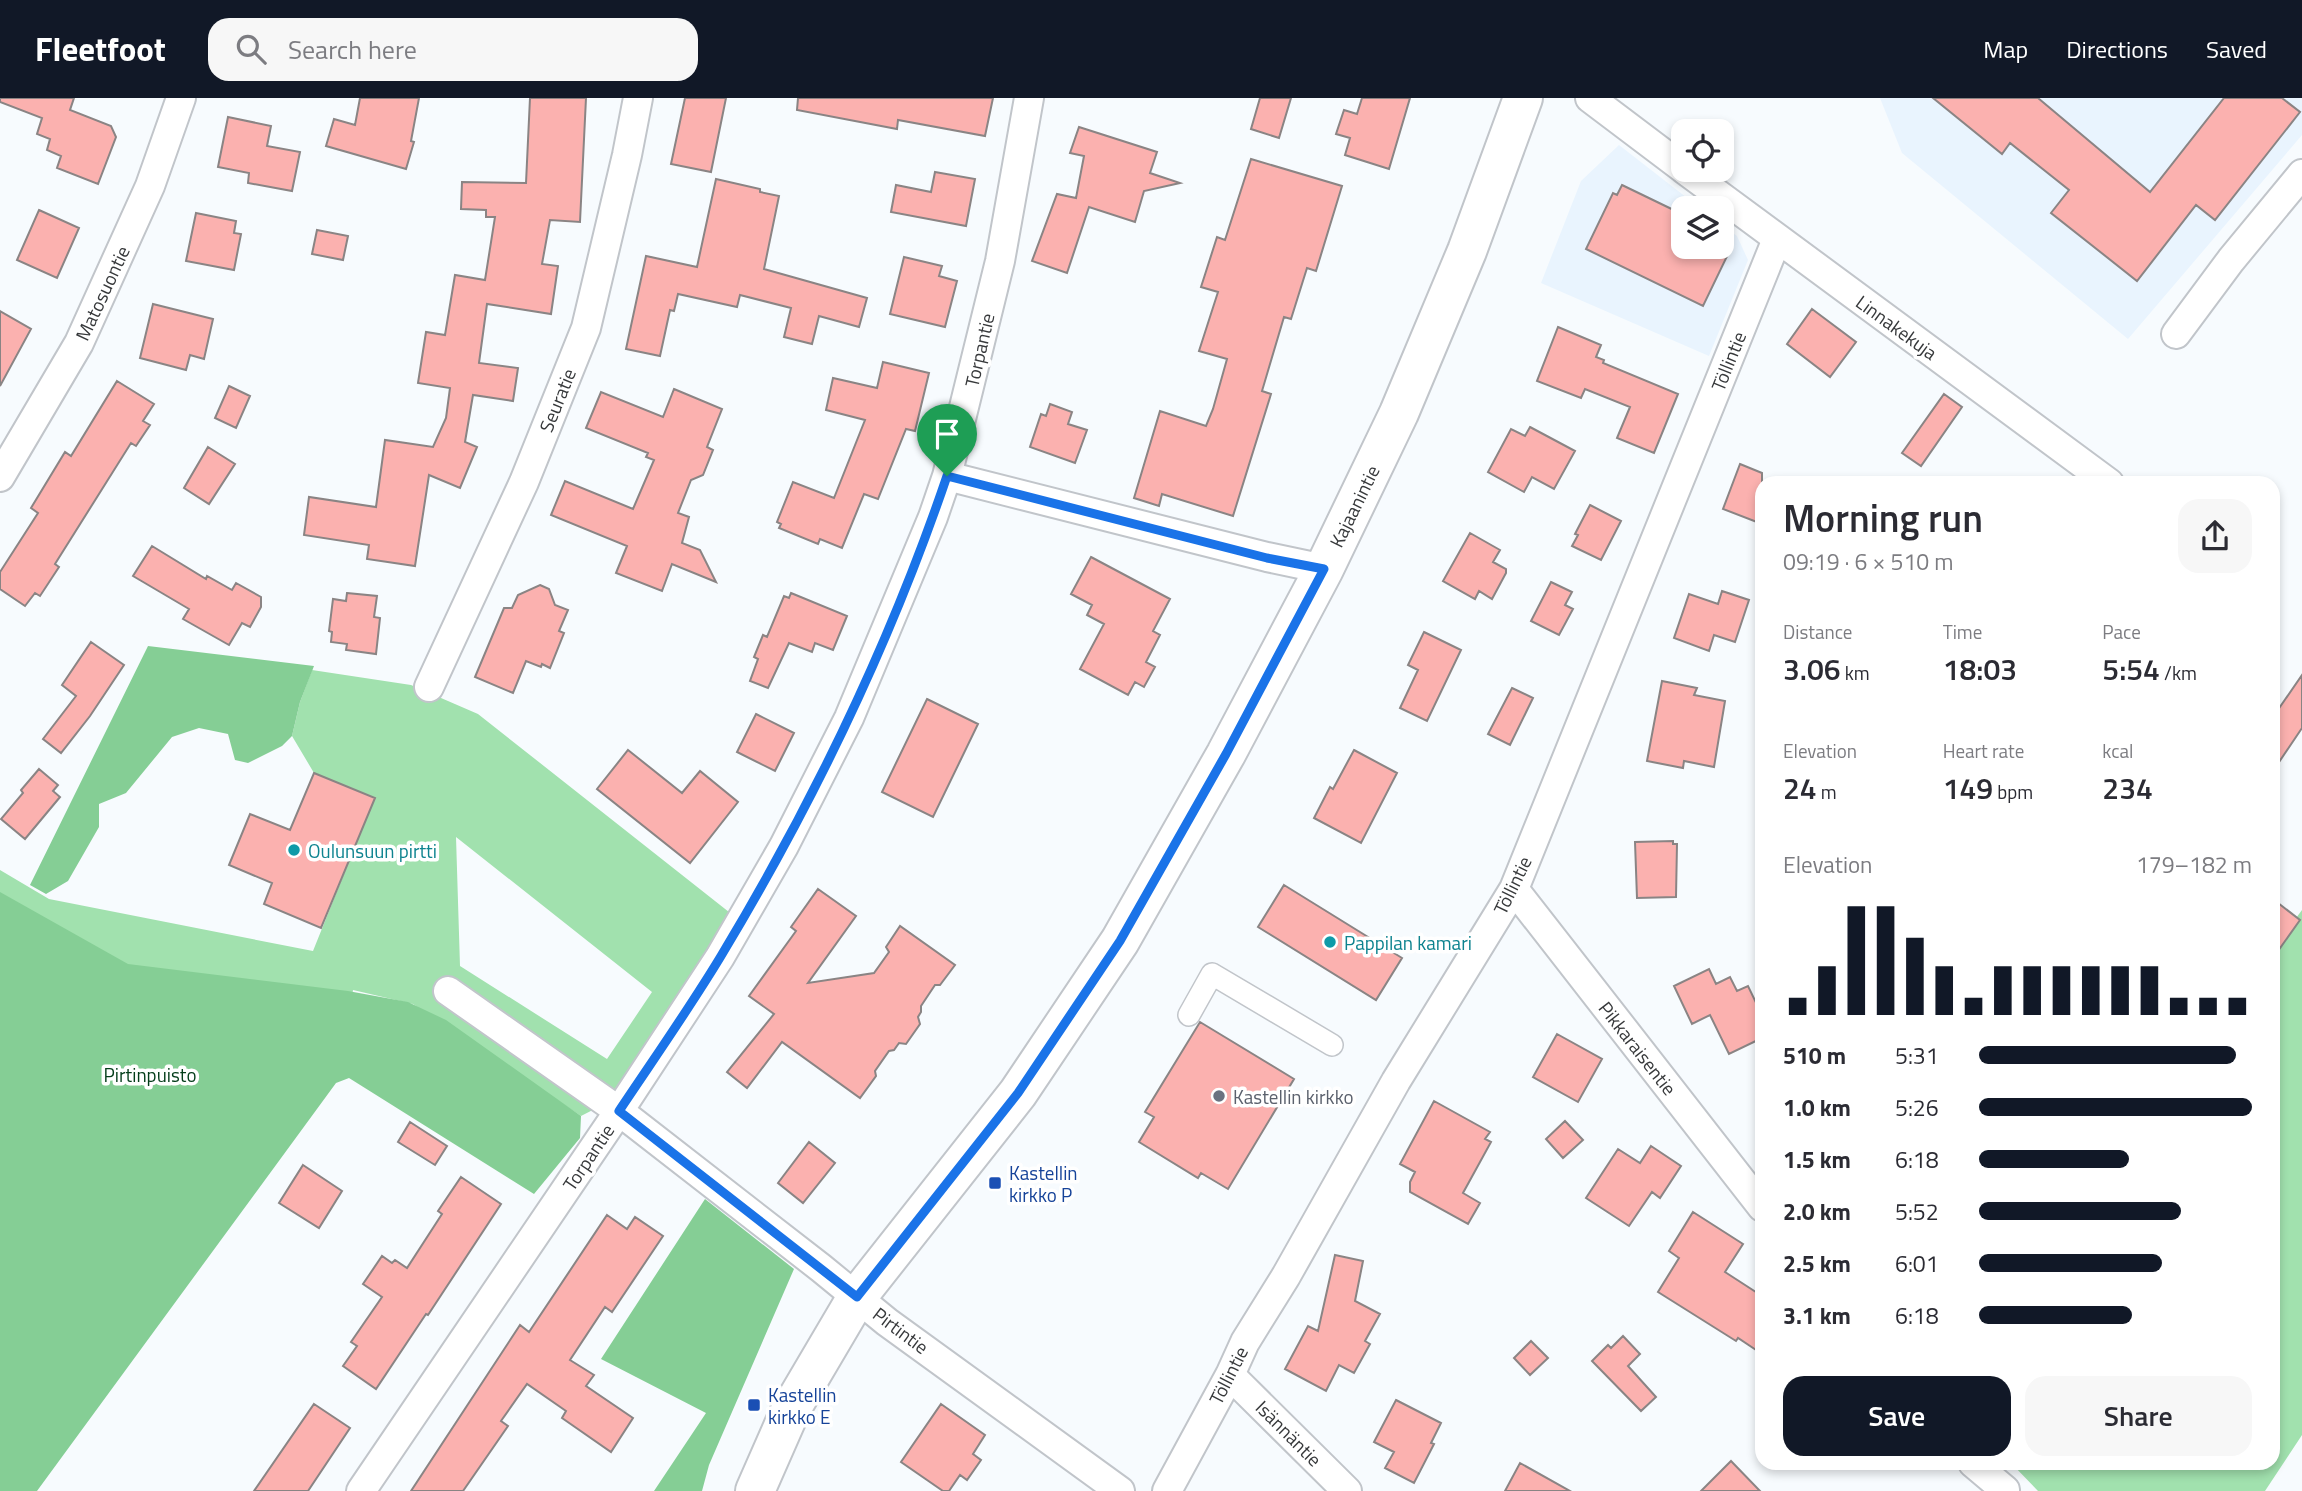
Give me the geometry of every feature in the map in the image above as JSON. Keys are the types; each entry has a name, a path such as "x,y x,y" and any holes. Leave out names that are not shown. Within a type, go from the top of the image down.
{"main road":[{"name":"Kajaanintie","path":"755,1491 791,1409 857,1297 1018,1093 1120,941 1226,754 1324,569 1399,413 1467,251 1524,98"}],"street":[{"name":"Matosuontie","path":"0,477 74,352 150,186 181,98"},
{"name":"Seuratie","path":"429,687 524,482 586,328 638,98"},
{"name":"Torpantie","path":"361,1491 619,1111 720,957 790,835 865,683 947,476 1000,261 1029,98"},
{"name":"Linnakekuja","path":"1590,98 1671,159"},
{"path":"2176,334 2231,260 2302,174"},
{"name":"Linnakekuja","path":"1701,182 2099,476"},
{"name":"Töllintie","path":"1167,1491 1245,1342 1286,1276 1396,1081 1514,889 1777,239"},
{"path":"947,476 1267,558 1324,569"},
{"name":"Pikkaraisentie","path":"1514,889 1755,1198"},
{"path":"1189,1016 1212,974 1332,1045"},
{"name":"Pirtintie","path":"448,991 619,1111 898,1330 1120,1491"},
{"name":"Isännäntie","path":"1230,1375 1348,1491"},
{"path":"1981,1470 2005,1490"}],"shaded area":[{"path":"1880,98 2302,98 2302,135 2128,339 1902,153"},
{"path":"1619,145 1685,196 1671,196 1671,259 1734,259 1734,234 1737,236 1748,260 1709,356 1541,283 1581,181"}],"green space":[{"path":"148,646 314,666 300,702 292,736 282,746 248,763 235,760 228,734 199,728 172,737 126,793 99,804 99,827 68,881 46,894 30,885"},
{"path":"312,670 411,685 478,714 734,916 624,1094 581,1116 413,1004 353,990 341,1068 0,1491 0,870 49,899 313,951 374,799 314,773 292,736 300,702","holes":["456,837 652,992 607,1059 460,966"]},
{"name":"Pirtinpuisto","path":"0,892 128,964 348,991 408,1002 446,1020 581,1116 580,1138 534,1194 349,1078 336,1083 37,1491 0,1491"},
{"path":"2302,910 2302,1435 2280,1468 2280,940"},
{"path":"705,1199 794,1269 709,1465 702,1491 654,1491 706,1413 601,1359"},
{"path":"2018,1470 2279,1470 2265,1491 2038,1491"}],"building":[{"path":"0,98 74,98 70,110 111,126 116,137 98,184 57,168 61,156 47,150 50,139 37,134 42,118 0,102"},
{"path":"360,98 419,98 411,141 414,142 406,169 326,146 334,119 355,125"},
{"path":"530,98 586,98 580,222 550,220 542,264 558,266 551,314 487,304 479,363 518,368 513,401 473,395 465,442 477,447 460,488 429,475 415,566 367,559 369,545 304,535 309,497 376,507 385,440 433,447 446,418 450,388 418,383 426,332 445,335 455,275 485,280 495,217 486,217 486,210 461,209 462,182 526,183"},
{"path":"685,98 726,98 711,172 671,164"},
{"path":"798,98 993,98 985,136 898,120 897,129 797,110"},
{"path":"1260,98 1291,98 1279,138 1251,129"},
{"path":"1362,98 1410,98 1389,169 1345,155 1350,138 1336,134 1344,110 1357,114"},
{"path":"1933,98 2038,98 2150,192 2224,98 2282,98 2300,112 2215,220 2196,205 2137,281 2051,213 2069,190 2010,143 2002,154"},
{"path":"228,117 271,126 267,146 300,152 292,191 248,183 249,173 218,167"},
{"path":"1079,127 1157,152 1150,173 1180,183 1144,191 1135,222 1089,207 1067,273 1032,261 1057,194 1076,198 1084,156 1070,153"},
{"path":"1251,159 1342,186 1316,271 1307,268 1291,319 1284,317 1262,391 1271,394 1233,516 1162,494 1159,506 1134,498 1160,411 1206,426 1227,359 1199,351 1218,292 1201,287 1217,237 1225,240"},
{"path":"935,172 975,179 966,226 891,212 896,185 931,192"},
{"path":"716,179 779,196 764,269 867,298 859,327 819,316 812,344 784,337 791,308 740,295 737,307 678,294 674,311 670,310 660,356 626,349 646,256 697,267"},
{"path":"1622,185 1671,209 1671,259 1726,259 1703,306 1586,249 1613,193 1617,195"},
{"path":"39,210 79,228 57,278 17,260"},
{"path":"196,213 236,221 234,233 241,234 234,270 186,261"},
{"path":"317,230 348,236 343,260 312,254"},
{"path":"904,257 942,266 939,276 957,281 945,327 890,314"},
{"path":"153,304 213,319 204,359 190,355 186,370 140,358"},
{"path":"1812,309 1856,342 1830,377 1787,344"},
{"path":"0,311 31,329 0,386"},
{"path":"1558,327 1601,345 1596,357 1604,360 1603,363 1678,394 1654,453 1617,438 1630,407 1585,389 1581,398 1537,381"},
{"path":"883,362 929,373 915,431 906,429 878,499 864,494 842,548 820,539 818,544 779,528 781,524 777,522 793,482 834,498 865,420 826,410 833,378 877,388"},
{"path":"117,381 154,404 143,421 150,425 136,446 131,443 55,564 59,567 40,596 35,593 25,606 0,589 0,572 38,513 31,508 65,452 71,456"},
{"path":"229,386 250,396 236,428 215,418"},
{"path":"674,389 722,409 707,447 713,450 703,475 691,480 678,513 689,517 682,543 700,550 716,582 672,564 662,591 616,573 627,546 551,515 565,481 633,509 654,460 646,457 648,453 586,428 601,392 663,417"},
{"path":"1944,394 1962,407 1921,466 1902,453"},
{"path":"1050,404 1072,412 1068,424 1087,430 1075,463 1030,447 1041,414 1046,416"},
{"path":"1530,427 1575,451 1554,489 1532,477 1524,492 1488,472 1511,429 1525,436"},
{"path":"208,447 235,464 209,504 184,488"},
{"path":"1740,464 1762,473 1762,476 1755,476 1755,521 1723,509"},
{"path":"1590,505 1621,521 1601,560 1572,546"},
{"path":"1470,533 1500,550 1493,562 1506,569 1506,573 1492,599 1479,591 1475,599 1443,581"},
{"path":"152,546 206,579 207,576 232,590 236,583 261,597 261,607 250,627 242,623 229,645 183,619 189,609 133,576"},
{"path":"1091,557 1170,599 1153,631 1160,635 1146,662 1155,667 1144,687 1135,682 1128,695 1080,669 1104,624 1087,615 1092,605 1071,594"},
{"path":"1551,582 1572,592 1565,605 1573,609 1559,635 1531,621"},
{"path":"540,585 549,589 555,605 568,610 559,631 564,633 550,668 526,661 513,693 475,677 504,608 512,608 518,595"},
{"path":"1722,591 1749,600 1735,642 1714,635 1709,651 1674,638 1689,594 1718,604"},
{"path":"347,593 377,596 374,617 380,618 376,654 346,650 347,644 331,642 332,632 329,631 333,599 346,601"},
{"path":"791,593 847,616 833,650 815,643 812,652 789,643 768,688 750,681 758,659 754,657 763,635 767,637 784,596 789,598"},
{"path":"1424,632 1461,650 1427,721 1400,708 1418,670 1408,665"},
{"path":"91,642 124,665 61,753 43,739 76,696 62,685"},
{"path":"2302,675 2302,728 2280,761 2280,707"},
{"path":"1662,681 1697,688 1694,695 1725,701 1714,767 1684,761 1683,768 1647,761"},
{"path":"1512,688 1533,698 1510,745 1488,734"},
{"path":"927,699 978,724 933,817 882,792"},
{"path":"756,714 794,733 775,771 737,752"},
{"path":"628,750 682,793 700,771 738,802 690,863 597,789"},
{"path":"1354,750 1397,773 1361,843 1314,818"},
{"path":"39,769 58,785 53,791 60,797 25,839 1,819"},
{"name":"Oulunsuun pirtti","path":"314,773 375,798 321,928 264,904 272,883 229,865 250,814 290,830"},
{"path":"1673,841 1673,844 1677,844 1676,897 1637,898 1635,842"},
{"name":"Pappilan kamari","path":"1284,885 1402,958 1376,1000 1258,927"},
{"path":"818,889 856,916 808,983 874,973 889,952 886,947 900,926 955,965 940,985 935,985 921,1006 918,1017 920,1024 906,1044 899,1043 894,1050 889,1051 860,1098 782,1042 747,1088 727,1072 774,1014 749,996 796,931 791,927"},
{"path":"2280,904 2300,920 2280,948"},
{"path":"1709,969 1716,984 1730,977 1737,991 1748,986 1755,1000 1755,1041 1729,1054 1710,1015 1692,1024 1674,986"},
{"name":"Kastellin kirkko","path":"1200,1022 1294,1079 1228,1189 1201,1173 1198,1178 1139,1142 1154,1117 1145,1112"},
{"path":"1557,1034 1602,1059 1578,1102 1533,1077"},
{"path":"1434,1101 1490,1132 1485,1139 1491,1142 1463,1193 1480,1203 1468,1224 1410,1192 1410,1182 1415,1172 1400,1164"},
{"path":"1565,1121 1583,1140 1563,1158 1546,1139"},
{"path":"410,1122 447,1146 435,1165 398,1142"},
{"path":"809,1142 835,1163 803,1203 778,1183"},
{"path":"1651,1146 1681,1166 1660,1198 1652,1192 1629,1226 1586,1198 1618,1149 1640,1163"},
{"path":"303,1165 342,1191 319,1228 279,1203"},
{"path":"461,1177 501,1204 376,1389 343,1366 357,1346 351,1342 382,1297 363,1284 382,1256 407,1268 442,1214 438,1211"},
{"path":"1693,1212 1743,1244 1725,1272 1755,1291 1755,1349 1738,1338 1736,1341 1658,1292 1679,1258 1669,1251"},
{"path":"607,1215 627,1229 635,1217 663,1236 612,1312 605,1307 570,1360 594,1375 586,1386 633,1418 611,1452 562,1418 566,1411 527,1384 501,1421 508,1426 463,1491 411,1491 520,1325 529,1332"},
{"path":"1335,1255 1363,1261 1355,1301 1380,1314 1365,1341 1370,1344 1354,1373 1339,1365 1326,1391 1285,1369 1308,1326 1318,1331"},
{"path":"1623,1336 1640,1354 1628,1366 1656,1397 1641,1411 1592,1361 1608,1345 1611,1348"},
{"path":"1531,1341 1548,1358 1530,1375 1514,1358"},
{"path":"1396,1400 1441,1423 1431,1443 1434,1444 1414,1483 1385,1468 1394,1452 1374,1442"},
{"path":"314,1404 350,1428 308,1491 254,1491"},
{"path":"941,1404 985,1435 973,1454 981,1460 967,1480 960,1475 949,1491 943,1491 901,1462"},
{"path":"1731,1461 1760,1491 1701,1491"},
{"path":"1520,1463 1570,1491 1505,1491"}],"place":[{"name":"Oulunsuun pirtti","path":"294,850"},
{"name":"Pappilan kamari","path":"1330,942"},
{"name":"Kastellin kirkko","path":"1219,1096"},
{"name":"Kastellin kirkko P","path":"995,1183"},
{"name":"Kastellin kirkko E","path":"754,1405"}],"route":[{"path":"947,476 1267,558 1324,569 1226,754 1120,941 1018,1093 857,1297 619,1111 720,957 784,846 865,683 947,476"}]}
